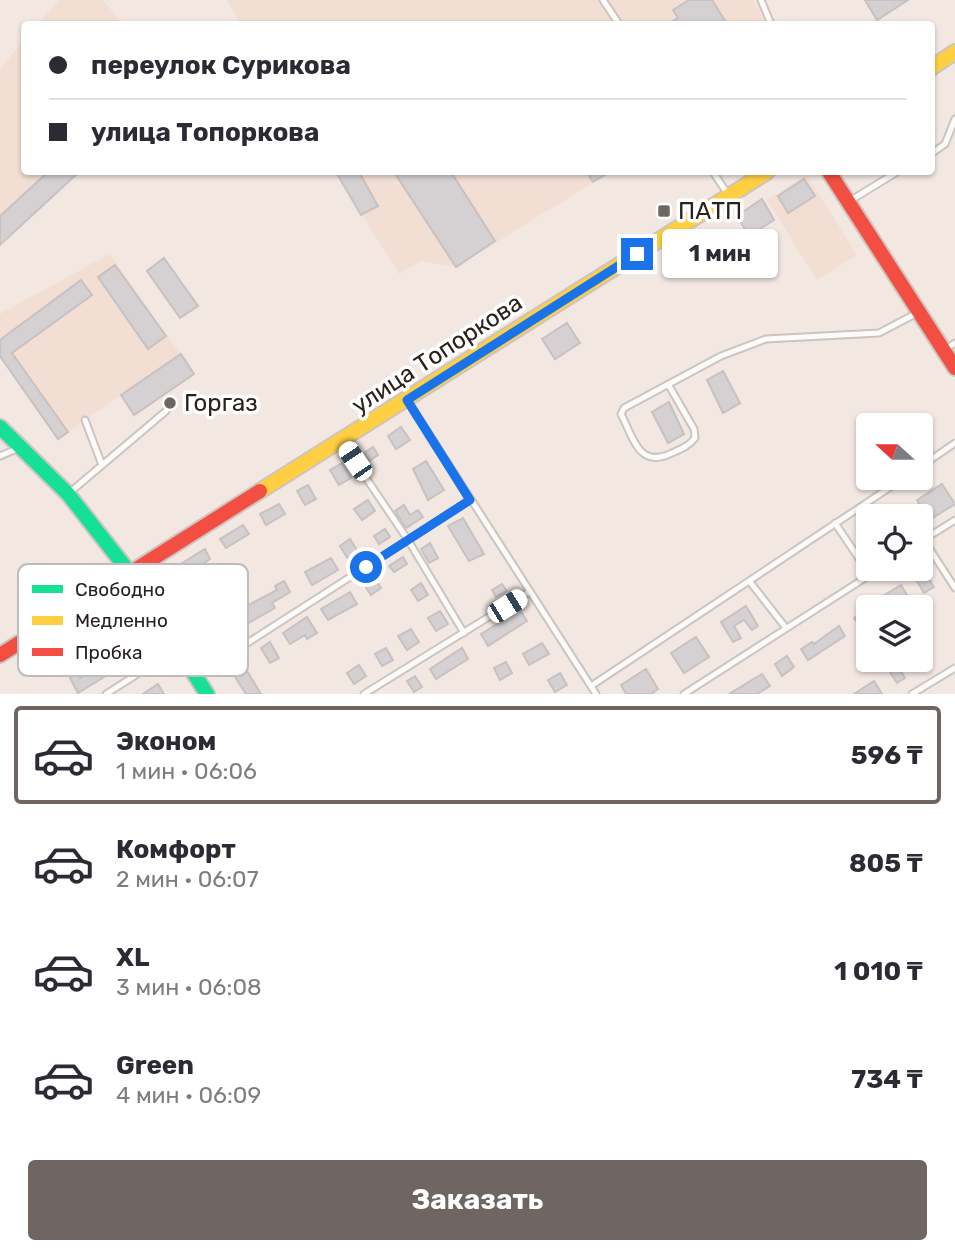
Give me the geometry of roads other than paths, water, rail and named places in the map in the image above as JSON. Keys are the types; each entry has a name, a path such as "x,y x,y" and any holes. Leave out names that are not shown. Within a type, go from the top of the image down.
{"main road":[{"path":"935,65 955,52"},
{"name":"улица Топоркова","path":"145,564 762,175"},
{"path":"831,175 919,312 949,346 955,369"},
{"path":"0,427 19,449 68,494 124,564"},
{"name":"улица Топоркова","path":"0,655 18,644"},
{"path":"196,676 207,694"}],"lane":[{"path":"603,0 617,21"},
{"path":"761,0 770,21"},
{"path":"935,151 945,144 955,119"},
{"path":"715,175 729,195"},
{"path":"848,202 892,175"},
{"path":"668,384 694,429 695,438 690,444 659,460 642,454 621,414 624,408 668,384 720,356 766,339 879,333 919,312"},
{"path":"407,400 596,694"},
{"path":"68,494 166,411"},
{"path":"85,420 102,465"},
{"path":"342,442 408,540 464,633"},
{"path":"933,458 955,443"},
{"path":"0,456 19,449"},
{"path":"591,687 886,490"},
{"path":"248,643 470,500"},
{"path":"933,534 955,520"},
{"path":"835,523 856,554"},
{"path":"933,557 955,588"},
{"path":"684,694 860,581"},
{"path":"750,582 786,628"},
{"path":"364,694 529,592"},
{"path":"912,694 955,668"},
{"path":"106,694 134,676"}],"place":[{"name":"ПАТП","path":"664,211"},
{"name":"Горгаз","path":"170,403"}]}
